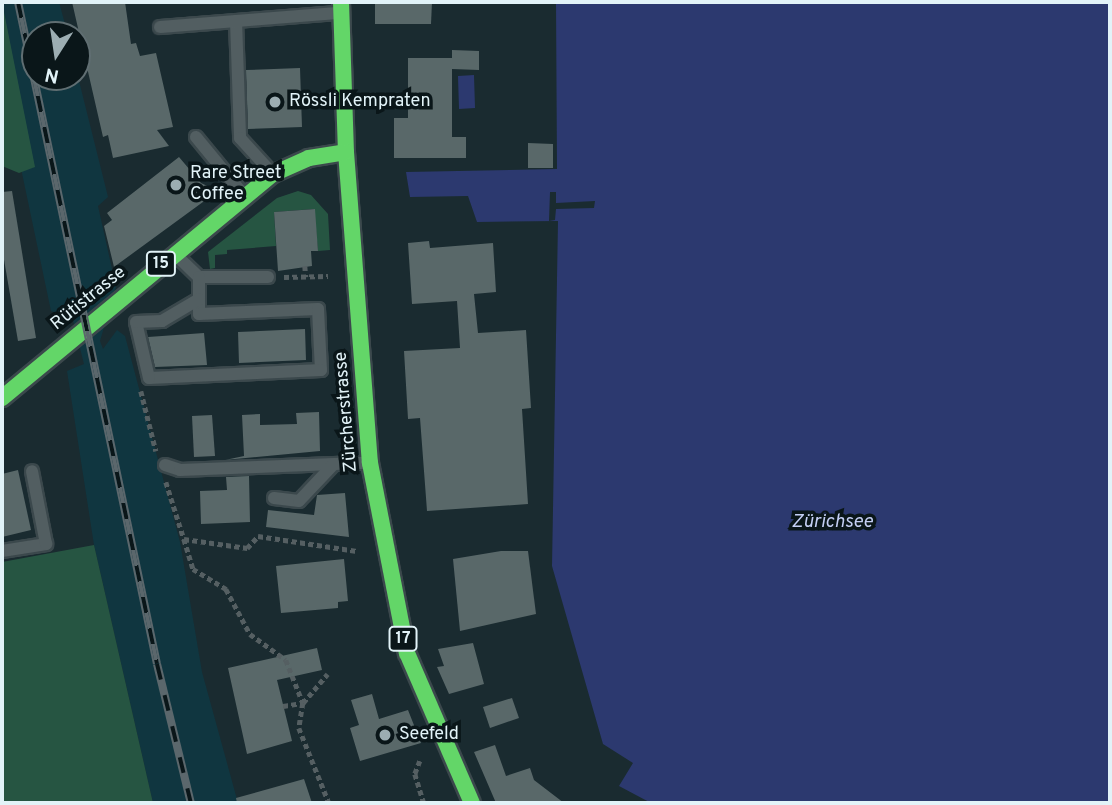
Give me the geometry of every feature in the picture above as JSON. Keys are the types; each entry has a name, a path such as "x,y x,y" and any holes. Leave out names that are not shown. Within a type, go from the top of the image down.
{"main road":[{"name":"Zürcherstrasse","path":"341,7 346,152 370,463 407,653 472,803"},
{"name":"Rütistrasse","path":"2,398 273,174 309,158 346,152"}],"lane":[{"path":"301,2 302,16"},
{"path":"160,27 302,16 341,7"},
{"path":"236,21 240,138 273,174"},
{"path":"196,137 244,196"},
{"path":"175,253 199,277 268,277"},
{"path":"199,277 199,299 199,314 318,309 321,370 149,378 136,322 162,321 199,299"},
{"path":"164,469 218,462 370,463"},
{"path":"274,498 299,501 334,464"},
{"path":"2,551 46,544 32,471"}],"path":[{"path":"305,266 306,277"},
{"path":"268,277 336,277"},
{"path":"164,469 193,569 226,589 250,634 286,660 303,703"},
{"path":"184,538 247,548 258,536 387,554"},
{"path":"327,674 303,703 299,728 329,803"},
{"path":"283,706 303,703"}],"shaded area":[{"path":"2,2 59,2 64,21 21,21 21,91 82,91 108,197 98,206 116,287 100,341 103,349 117,330 125,336 180,542 202,672 238,803 153,803 94,545 67,371 84,364 73,320 51,311 2,78"}],"green space":[{"path":"2,2 35,167 19,173 2,166"},
{"path":"298,191 311,195 328,214 330,250 318,251 314,209 274,212 276,246 227,250 227,254 215,255 215,268 210,269 208,252 277,198"},
{"path":"94,545 153,803 2,803 2,562"}],"water":[{"name":"Zürichsee","path":"556,2 1110,2 1110,803 651,803 619,786 633,763 603,744 552,566 558,221 477,222 468,196 410,197 406,172 557,169"},
{"path":"474,75 475,108 459,109 458,76"}],"pier":[{"path":"550,192 556,192 556,203 595,201 594,208 556,209 555,220 549,221"}],"building":[{"path":"72,2 125,2 131,44 136,43 140,56 156,53 173,127 157,130 169,146 113,158 108,135 103,137 91,85 91,21 76,21"},
{"path":"375,2 432,2 431,24 375,24"},
{"path":"452,50 479,51 479,70 452,69 452,137 466,137 466,158 394,158 394,118 408,118 408,58 452,58"},
{"name":"Rössli Kempraten","path":"300,68 302,127 248,129 246,70"},
{"path":"528,143 553,144 553,168 528,168"},
{"path":"179,157 201,183 218,191 114,267 104,226 112,220 107,213"},
{"path":"12,191 36,338 18,341 2,248 2,192"},
{"path":"315,209 318,251 311,251 312,266 278,271 274,212"},
{"path":"429,241 430,248 493,243 496,292 474,294 478,333 526,330 531,408 522,409 528,504 427,511 420,418 408,419 404,351 460,348 457,301 412,304 408,243"},
{"path":"305,329 306,360 239,363 238,332"},
{"path":"204,333 207,365 155,367 148,337"},
{"path":"319,412 320,451 225,460 244,456 242,415 260,414 260,425 297,424 296,413"},
{"path":"212,415 215,456 194,457 192,416"},
{"path":"18,470 31,530 2,537 2,474"},
{"path":"249,476 250,522 201,524 200,491 227,490 226,477"},
{"path":"345,493 349,537 266,527 268,510 314,515 317,495"},
{"path":"501,551 528,551 536,614 460,631 453,559"},
{"path":"344,559 348,601 338,602 338,608 281,613 276,566"},
{"path":"473,643 484,684 449,694 437,667 444,666 438,649"},
{"path":"317,648 322,670 277,680 292,741 247,754 228,668"},
{"name":"Seefeld","path":"372,694 379,719 408,710 421,743 360,761 350,728 359,725 351,700"},
{"path":"512,698 519,718 490,728 483,707"},
{"path":"495,745 506,776 530,768 534,780 564,803 496,803 474,752"},
{"path":"304,779 312,803 237,803 236,798"}],"railway":[{"path":"18,2 157,664 191,803"}],"traffic: fast":[{"path":"341,2 346,152 370,463 407,653 472,803"},
{"path":"2,398 273,174 309,158 346,152"}],"place":[{"name":"Rössli Kempraten","path":"275,102"},
{"name":"Rare Street Coffee","path":"176,185"},
{"name":"Seefeld","path":"385,735"}]}
